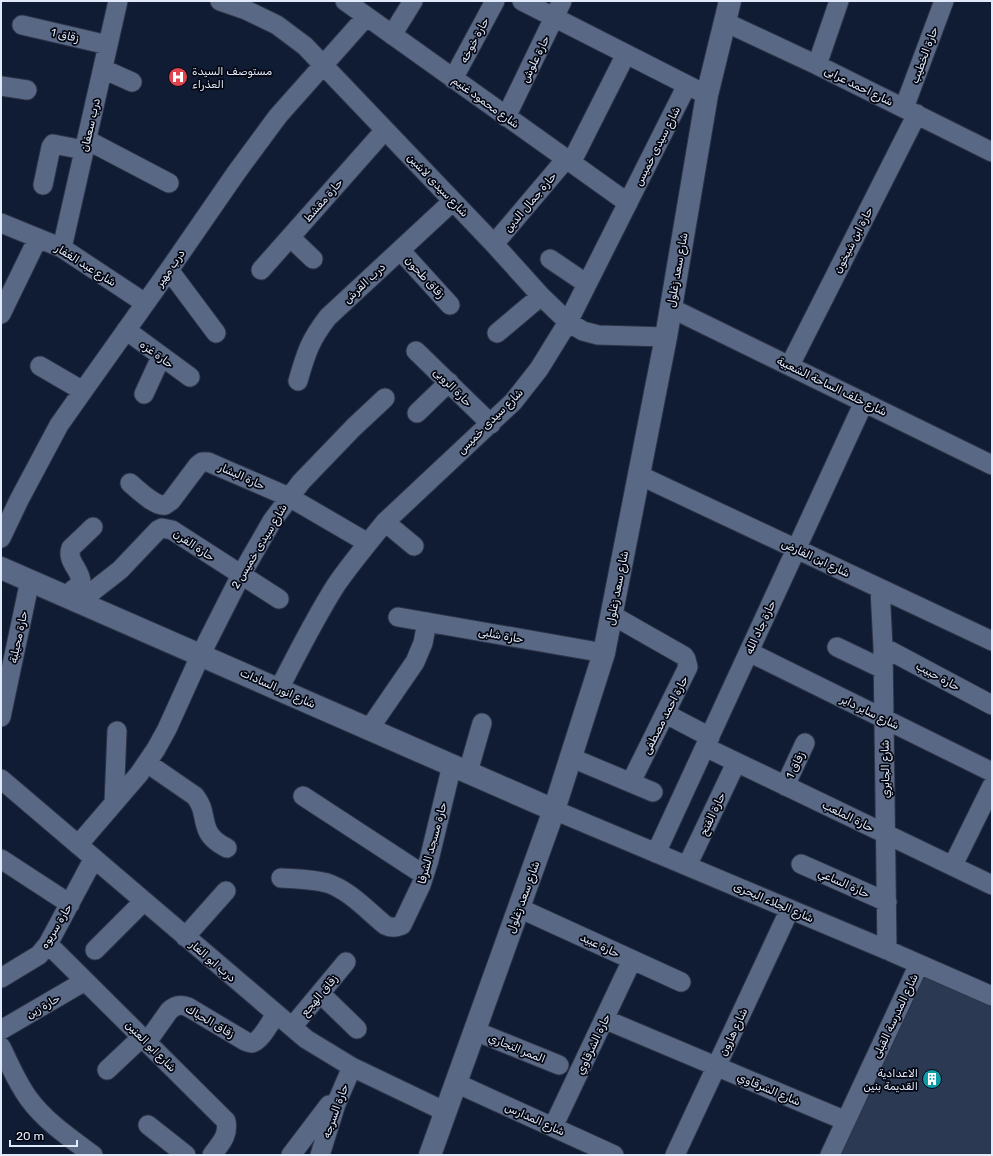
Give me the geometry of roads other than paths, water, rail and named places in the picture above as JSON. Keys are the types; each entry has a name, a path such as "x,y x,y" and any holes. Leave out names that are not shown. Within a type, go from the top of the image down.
{"street":[{"name":"درب سعفان","path":"62,248 118,1"},
{"name":"شارع سيدى لاشين","path":"220,1 246,10 277,25 305,46 494,244 540,296 568,322 583,331 598,335 666,337"},
{"name":"شارع محمود غنيم","path":"345,1 628,203"},
{"path":"392,35 413,1"},
{"name":"حارة خوخه","path":"453,79 495,1"},
{"path":"522,1 559,9 626,54 707,95"},
{"name":"شارع سعد زغلول","path":"430,1155 554,810 572,758 604,653 666,337 707,95 730,1"},
{"path":"817,65 839,1"},
{"name":"حارة الخطيب","path":"911,111 944,1"},
{"name":"حارة علوش","path":"506,117 559,9"},
{"name":"درب مهير","path":"1,538 19,500 59,425 169,270 236,172 278,116 366,17"},
{"name":"شارع احمد عرابى","path":"725,22 817,65 992,152"},
{"name":"زقاق 1","path":"22,25 108,45"},
{"name":"حارة جمال الدين","path":"494,244 568,161 626,54"},
{"path":"103,69 132,82"},
{"name":"شارع سيدى خميس","path":"279,689 307,633 337,584 368,543 386,522 513,402 539,368 568,322 687,85"},
{"path":"1,86 28,90"},
{"name":"حارة ابن شيخون","path":"790,365 911,111"},
{"name":"حارة مقشط","path":"262,270 385,130"},
{"path":"43,185 51,147 53,144 86,145 169,184"},
{"name":"درب القرش","path":"298,381 306,352 320,328 338,308 453,201"},
{"name":"شارع عبد الغفار","path":"1,223 62,248 145,303"},
{"path":"290,237 313,259"},
{"path":"1,314 38,238"},
{"name":"زقاق طحون","path":"400,250 450,305"},
{"path":"550,259 587,284"},
{"path":"169,270 216,333"},
{"path":"497,333 540,296"},
{"name":"شارع خلف الساحة الشعبية","path":"671,308 992,465"},
{"name":"حارة غزه","path":"126,330 190,377"},
{"name":"حارة الروبى","path":"416,351 490,424"},
{"path":"144,394 161,357"},
{"path":"40,366 83,391"},
{"path":"417,413 449,382"},
{"name":"شارع سيدى خميس 2","path":"78,845 147,763 156,749 240,575 272,521 301,482 334,447 385,398"},
{"name":"حارة جاد الله","path":"656,853 864,402"},
{"name":"حارة البشار","path":"130,483 155,503 166,505 171,501 198,465 202,462 208,462 289,497 368,543"},
{"name":"شارع ابن الفارض","path":"639,475 880,589 990,635"},
{"path":"386,522 414,546"},
{"path":"72,599 81,582 81,577 71,558 70,551 71,548 93,527"},
{"name":"حارة الفرن","path":"72,599 120,570 158,530 162,528 172,530 279,599"},
{"name":"شارع انور السادات","path":"1,568 201,654 554,810"},
{"name":"حارة محيلبة","path":"1,717 30,580"},
{"name":"شارع الجابري","path":"880,589 883,647 888,950"},
{"name":"حارة احمد مصطفى","path":"612,615 684,656 688,667 631,782"},
{"name":"حارة شلبى","path":"398,617 604,653"},
{"path":"369,729 416,662 423,643 427,622"},
{"path":"837,647 883,669"},
{"name":"حارة حبيب","path":"883,647 992,705"},
{"name":"شارع ساير داير","path":"749,652 992,772"},
{"name":"حارة الملعب","path":"666,714 736,763 953,865 992,885"},
{"name":"حارة مسجد الشرفا","path":"281,878 311,880 329,884 342,890 390,928 396,928 402,925 424,875 460,769 482,722"},
{"path":"114,803 117,731"},
{"name":"زقاق 1","path":"785,786 805,743"},
{"path":"572,758 653,792"},
{"path":"147,763 195,796 201,804 207,830 215,840 227,848"},
{"name":"حارة الفتح","path":"687,866 736,763"},
{"name":"درب ابو الغار","path":"1,779 306,1039 352,1067 446,1112"},
{"path":"953,865 992,786"},
{"path":"303,796 424,875"},
{"name":"شارع الجلاء البحرى","path":"554,810 919,964 991,992"},
{"name":"حارة سريوه","path":"1,978 39,955 48,944 94,858"},
{"path":"1,860 70,904"},
{"name":"حارة الساعي","path":"801,864 887,902"},
{"path":"185,937 226,891"},
{"path":"95,950 144,902"},
{"name":"حارة عبيد","path":"519,908 681,982"},
{"name":"شارع هارون","path":"675,1155 790,909"},
{"name":"شارع ابو العنين","path":"48,944 226,1121 226,1135 212,1155"},
{"name":"حارة الشرقاوي","path":"553,1127 632,960"},
{"name":"زقاق الهجع","path":"292,1027 346,962"},
{"name":"شارع المدرسة القبلى","path":"830,1155 919,964"},
{"name":"حارة زين","path":"1,1030 85,981"},
{"path":"320,993 357,1029"},
{"name":"زقاق الحباك","path":"145,1040 169,1011 178,1005 188,1007 245,1041 251,1043 256,1042 261,1037 276,1014"},
{"name":"شارع الشرقاوي","path":"604,1019 846,1121"},
{"name":"الممر التجاري","path":"475,1031 559,1066"},
{"path":"107,1070 145,1040"},
{"path":"1,1047 8,1076 40,1112 83,1152"},
{"name":"حارة السرجه","path":"320,1155 327,1128 352,1067"},
{"name":"شارع المدارس","path":"456,1083 553,1127 588,1150 614,1155"},
{"path":"291,1155 343,1087"},
{"path":"148,1125 186,1155"}],"place":[{"name":"مستوصف السيدة العذراء","path":"178,77"},
{"name":"الاعدادية القديمة بنين","path":"932,1079"}]}
